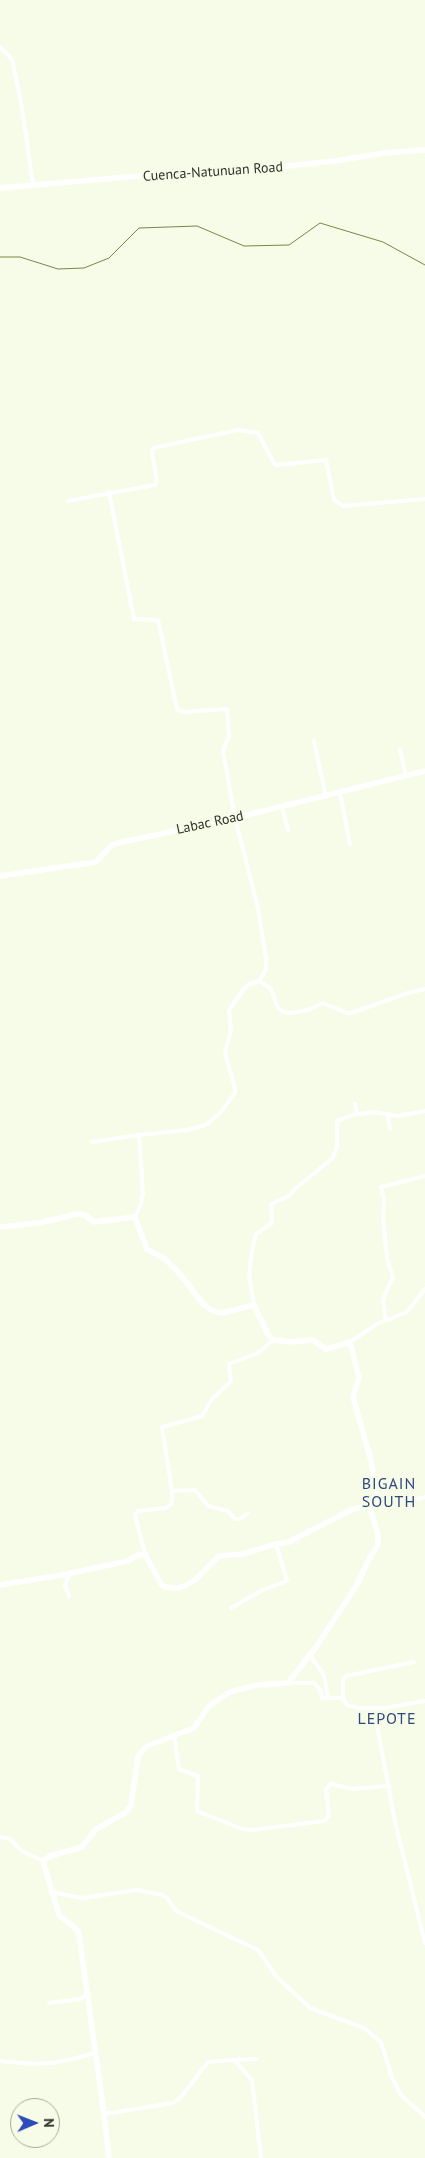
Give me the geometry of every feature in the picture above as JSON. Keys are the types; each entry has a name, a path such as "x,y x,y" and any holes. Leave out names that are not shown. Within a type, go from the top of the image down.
{"street":[{"path":"0,47 12,60 22,108 33,185"},
{"name":"Cuenca-Natunuan Road","path":"0,188 278,167 335,161 384,153 425,150"},
{"path":"68,501 155,485 157,481 152,453 153,448 238,430 258,434 274,463 277,465 326,460 334,500 343,506 425,499"},
{"path":"92,1142 198,1128 212,1121 227,1105 236,1090 225,1054 231,1028 229,1010 244,989 249,984 259,981 266,970 258,908 235,818 223,751 230,736 227,709 182,712 178,709 158,620 134,620 109,492"},
{"path":"314,741 326,796"},
{"path":"400,750 406,776"},
{"name":"Labac Road","path":"0,876 96,862 112,845 118,843 282,807 425,771"},
{"path":"340,793 350,844"},
{"path":"282,807 288,830"},
{"path":"259,981 271,989 278,1008 291,1013 308,1010 323,1003 351,1013 425,988"},
{"path":"355,1104 357,1114"},
{"path":"425,1111 405,1116 388,1115 379,1112 357,1114 337,1121 336,1146 333,1158 288,1196 271,1204 272,1223 258,1232 252,1251 249,1276 254,1304 267,1333 273,1340 290,1342 313,1340 326,1348 350,1342 386,1320 407,1312 425,1289"},
{"path":"388,1115 390,1129"},
{"path":"140,1135 143,1194 141,1204 135,1216 147,1248 165,1259 180,1274 204,1305 213,1311 222,1313 254,1304"},
{"path":"386,1320 383,1302 393,1278 387,1258 383,1218 384,1199 381,1186 425,1176"},
{"path":"0,1227 32,1224 77,1214 85,1216 94,1222 135,1216"},
{"path":"273,1340 258,1353 230,1364 231,1381 212,1399 202,1416 162,1427 172,1491 170,1507 138,1511 135,1515 145,1554 160,1584 165,1587 177,1588 185,1586 196,1579 219,1556 243,1554 295,1540 351,1510 399,1496 406,1497 411,1501 425,1497"},
{"path":"288,1683 358,1583 378,1545 378,1535 371,1504 376,1495 371,1462 353,1397 359,1378 350,1342"},
{"path":"172,1491 195,1490 208,1506 228,1511 235,1519 240,1519 248,1513"},
{"path":"231,1608 263,1590 287,1581 276,1544"},
{"path":"0,1585 69,1574 128,1561 135,1556 145,1554"},
{"path":"69,1574 65,1586 69,1596"},
{"path":"309,1654 324,1675 328,1698"},
{"path":"414,1662 346,1676 343,1679 343,1698 348,1705 353,1707 374,1709 425,1702"},
{"path":"43,1861 50,1856 82,1848 96,1830 125,1812 131,1805 138,1756 147,1746 194,1728 210,1705 230,1692 257,1685 314,1683 321,1690 322,1698 343,1698"},
{"path":"374,1709 396,1828 425,1943"},
{"path":"174,1735 180,1769 198,1776 197,1811 242,1829 252,1830 324,1822 329,1816 326,1789 331,1784 353,1789 389,1786"},
{"path":"0,1837 10,1840 22,1851 43,1861"},
{"path":"43,1861 59,1915 78,1931 109,2158"},
{"path":"51,1892 82,1898 137,1890 162,1896 168,1898 176,1911 258,1950 276,1976 310,2008 364,2028 381,2042 392,2078 401,2095 425,2117"},
{"path":"49,2002 81,1998 87,1994"},
{"path":"0,2061 32,2064 52,2063 73,2060 94,2053"},
{"path":"104,2114 173,2103 181,2097 208,2062 256,2059"},
{"path":"234,2060 252,2080 261,2158"}],"waterway":[{"path":"0,257 20,257 58,269 84,268 109,258 139,228 197,226 244,246 289,245 320,223 383,242 425,265"}],"district":[{"name":"BIGAIN SOUTH","path":"389,1493"},
{"name":"LEPOTE","path":"387,1719"}]}
